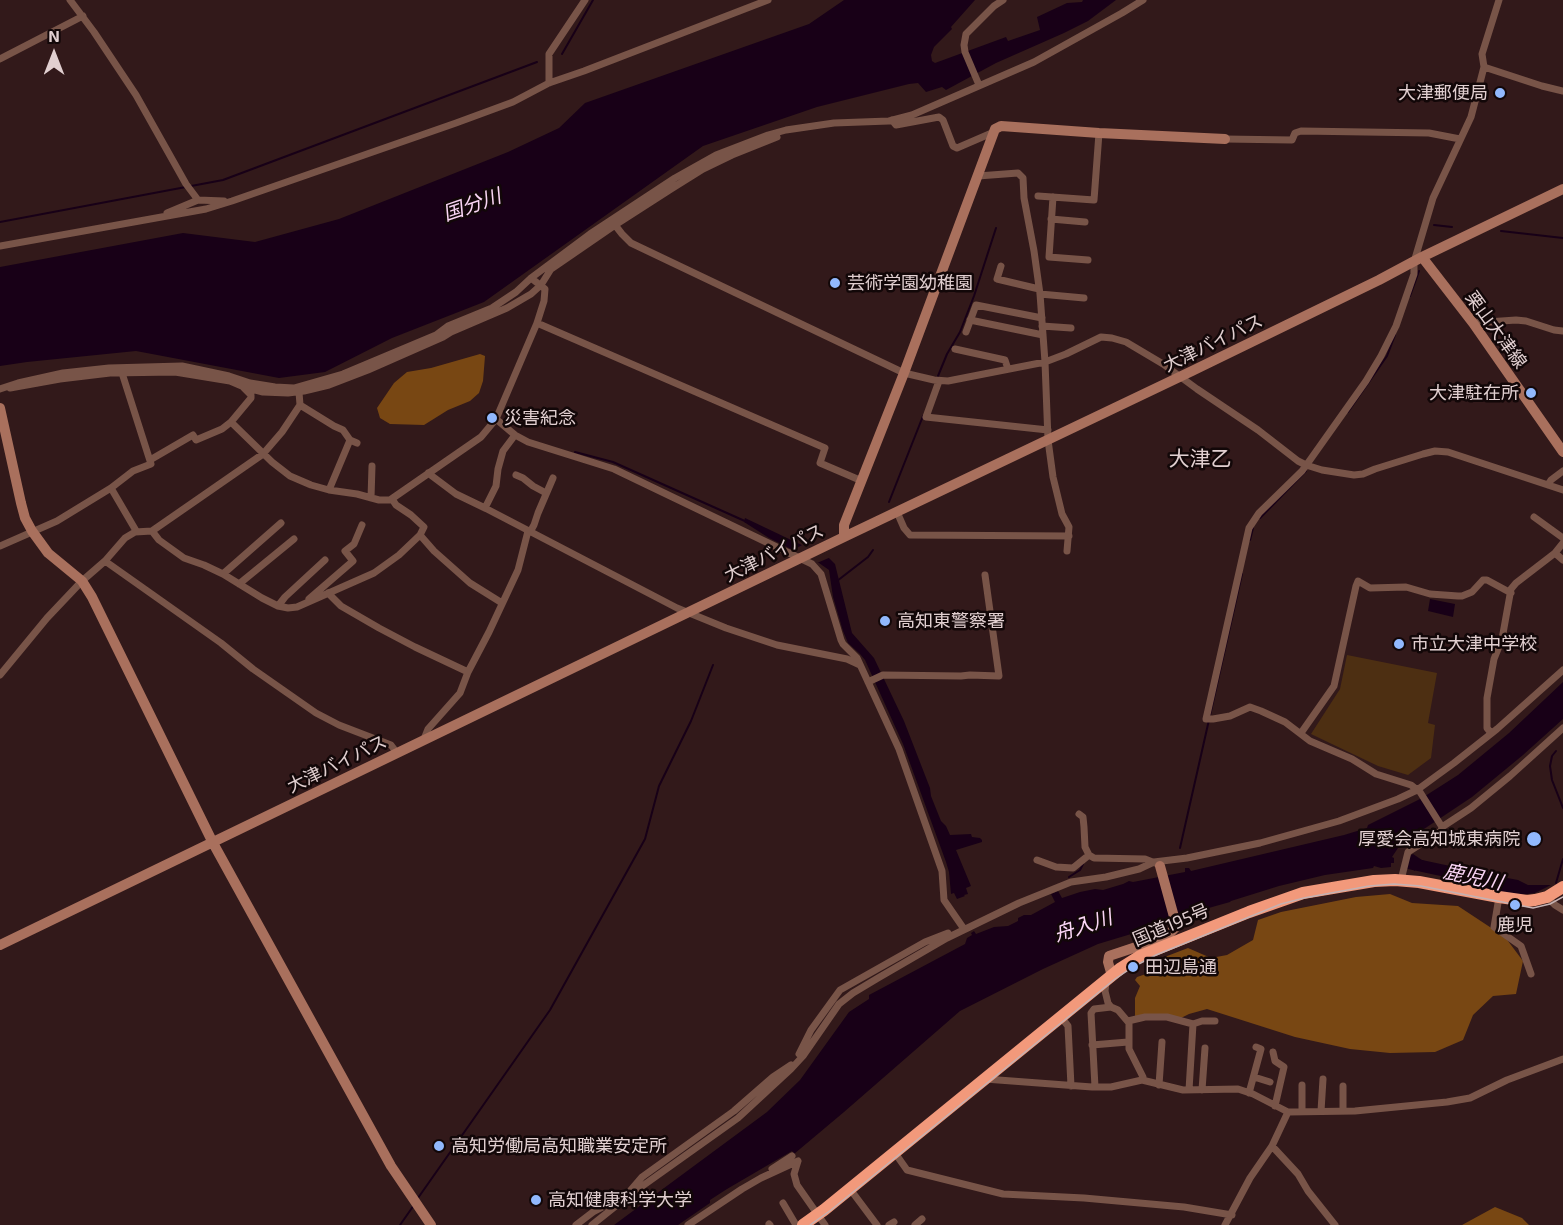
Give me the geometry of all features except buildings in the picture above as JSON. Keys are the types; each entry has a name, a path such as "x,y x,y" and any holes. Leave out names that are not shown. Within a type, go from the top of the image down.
{"highway":[{"name":"国道195号","path":"803,1225 1125,965 1140,956 1303,893 1374,881 1419,882 1527,901 1547,897 1563,886"}],"main road":[{"path":"844,537 844,525 904,373 995,129 1001,126 1225,139"},
{"name":"大津バイパス","path":"0,945 897,512 1048,435 1180,377 1563,189"},
{"name":"栗山大津線","path":"1418,259 1473,323 1563,452"},
{"path":"0,408 25,518 48,553 82,581 92,597 213,843 391,1166 431,1225"},
{"path":"1109,978 1109,956 1166,937 1173,931 1176,924 1157,864"}],"street":[{"path":"70,0 136,95 186,184 196,197"},
{"path":"549,84 549,54 585,0"},
{"path":"0,246 206,209 232,201 513,102 549,84 768,0"},
{"path":"978,82 965,52 966,34 1003,0"},
{"path":"2,388 63,373 182,366 250,383 294,388 343,374 436,335 448,327 492,308 590,234 675,178 716,155 768,135 798,128 834,123 892,120 920,111 978,82 1034,62 1143,0"},
{"path":"1442,826 1419,791 1411,785 1376,774 1352,759 1310,741 1285,722 1250,707 1230,716 1206,719 1249,528 1263,508 1306,465 1359,391 1381,356 1396,326 1418,259 1432,198 1471,117 1484,67 1482,54 1499,0"},
{"path":"0,59 83,16"},
{"path":"1484,67 1563,91"},
{"path":"892,120 896,125 939,117 943,120 953,147 957,148 994,132"},
{"path":"110,371 122,373 175,372 230,381 263,392 299,392 329,385 433,342 507,308 531,294 541,285 551,269 703,169 732,154 798,128"},
{"path":"1225,139 1292,140 1295,133 1301,131 1429,133 1460,139"},
{"path":"1038,196 1094,200 1099,133"},
{"path":"978,176 1018,173 1023,178 1024,198 1040,291 1048,435 1053,477 1062,513 1069,527 1066,551"},
{"path":"155,218 196,197 232,201"},
{"path":"1053,197 1049,257 1088,260"},
{"path":"1051,219 1085,222"},
{"path":"615,225 631,243 904,373 948,381 1045,362 1101,337 1112,338 1126,342 1163,364 1306,465 1354,475 1435,451 1448,452 1563,490"},
{"path":"1001,266 997,279 1040,291 1084,298"},
{"path":"231,422 263,454 290,476 329,490 379,500 392,499 481,437 496,419 537,323 544,301 545,289 531,278"},
{"path":"966,332 976,305 1071,328"},
{"path":"970,320 1043,335"},
{"path":"1473,323 1516,320 1563,331"},
{"path":"537,323 825,448 820,463 862,481"},
{"path":"955,349 1005,360 1008,369"},
{"path":"1,543 57,521 111,488 133,471 151,464 122,373"},
{"path":"939,381 926,417 1048,435"},
{"path":"150,460 192,435 196,441 222,429 251,398 244,387"},
{"path":"0,675 47,618 125,538 135,532 152,531 263,454 282,432 300,405 299,392"},
{"path":"300,405 344,430 353,441 329,490"},
{"path":"496,419 515,435 528,442 614,469 802,558 821,573 841,640 857,658 870,681 899,749 942,871 944,900 964,929"},
{"path":"485,508 496,486 503,452 515,435"},
{"path":"371,498 372,466"},
{"path":"1548,485 1563,471"},
{"path":"428,473 456,494 688,613 777,645 847,659 860,665"},
{"path":"516,475 546,493"},
{"path":"424,739 428,729 460,693 518,570 529,532 553,478"},
{"path":"111,488 135,532"},
{"path":"152,531 159,540 184,558 222,574 278,606 297,607 379,570 420,535 424,527 411,514 396,505 392,499"},
{"path":"897,512 910,535 1069,536"},
{"path":"1491,733 1487,728 1487,698 1494,659 1502,639 1511,589 1555,553 1563,541 1534,517"},
{"path":"222,574 281,523"},
{"path":"307,601 352,561 345,551 354,544 362,525"},
{"path":"420,535 434,551 470,583 502,603"},
{"path":"239,584 294,539"},
{"path":"1555,553 1563,560"},
{"path":"105,561 316,713 339,725 391,745 397,753"},
{"path":"278,606 325,561"},
{"path":"870,681 883,675 999,676 985,575"},
{"path":"1301,734 1334,686 1358,581 1370,588 1406,587 1430,594 1462,596 1472,592 1483,580 1487,580 1511,593"},
{"path":"328,593 341,606 415,647 468,672"},
{"path":"592,1225 627,1197 642,1178 717,1124 773,1077 790,1066 800,1053 811,1030 840,990 924,942 964,929 1071,882 1106,877 1157,864 1230,850 1305,831 1419,791 1491,733 1563,670"},
{"path":"1401,880 1408,852 1441,831 1442,826 1472,808 1563,728"},
{"path":"1079,814 1083,818 1085,847 1089,855 1094,858 1145,859 1157,864"},
{"path":"1037,860 1056,867 1073,868 1089,855"},
{"path":"1499,897 1494,927 1507,931 1521,946 1531,974"},
{"path":"1547,897 1563,910"},
{"path":"1109,978 1104,991 1111,1007"},
{"path":"1083,1000 1092,1010 1095,1087"},
{"path":"1092,1010 1111,1007 1118,1010 1128,1021 1130,1054 1143,1080"},
{"path":"1061,1017 1068,1026 1071,1086"},
{"path":"1128,1021 1145,1017 1167,1017 1193,1024 1215,1021"},
{"path":"1189,1090 1193,1024"},
{"path":"1092,1045 1128,1042"},
{"path":"1159,1085 1162,1042"},
{"path":"1249,1093 1261,1049 1256,1047"},
{"path":"1202,1090 1205,1048"},
{"path":"1273,1052 1275,1061 1284,1066 1275,1106"},
{"path":"985,1079 1095,1087 1111,1087 1143,1080 1189,1090 1234,1089 1249,1093 1288,1112 1343,1112 1470,1098 1507,1080 1563,1059"},
{"path":"1254,1077 1270,1082"},
{"path":"1321,1111 1323,1079"},
{"path":"1302,1085 1302,1111"},
{"path":"1343,1086 1343,1112"},
{"path":"1225,1225 1250,1178 1272,1146 1288,1112"},
{"path":"1272,1146 1298,1174 1308,1191 1335,1225"},
{"path":"895,1153 907,1170 1003,1194 1084,1198 1232,1215"},
{"path":"761,1178 792,1156"},
{"path":"688,1225 733,1194 798,1161 794,1178 825,1225"},
{"path":"849,1189 877,1225"},
{"path":"576,1225 593,1212 627,1197"},
{"path":"783,1203 796,1225"},
{"path":"915,1225 922,1219"}],"shaded area":[{"path":"480,354 485,356 483,381 479,393 470,401 448,410 424,425 390,424 380,418 377,408 394,383 407,372 431,368"},
{"path":"1347,655 1437,673 1428,723 1435,725 1431,758 1408,775 1378,766 1311,734 1340,689"},
{"path":"1390,894 1412,903 1458,906 1505,937 1523,961 1516,994 1493,996 1473,1015 1463,1040 1435,1052 1390,1053 1350,1049 1295,1037 1207,1009 1181,1018 1135,1016 1135,998 1140,986 1135,980 1146,974 1162,958 1188,948 1211,958 1227,955 1253,940 1258,920 1281,912 1356,897"},
{"path":"1495,1207 1522,1218 1529,1225 1462,1225"}],"water":[{"name":"国分川","path":"844,0 975,0 934,47 931,55 935,63 1006,37 1008,41 1040,30 1037,17 1067,3 1083,0 1116,0 1088,21 996,63 946,90 942,87 926,92 918,83 909,84 817,107 703,146 484,302 392,338 325,372 279,378 136,351 0,366 0,267 183,233 255,242 339,219 508,152 559,128 585,103 809,24"},
{"path":"745,518 829,558 835,564 852,633 874,658 904,721 941,821 950,835 971,834 972,837 982,840 982,842 956,850 971,886 966,888 968,894 965,896 957,899 954,893 951,894 946,862 903,744 865,660 848,643 843,631 833,597 829,570 769,538 744,522"},
{"path":"1430,599 1455,604 1453,617 1428,611"},
{"name":"舟入川","path":"1563,682 1563,719 1472,797 1400,845 1392,857 1394,863 1391,863 1391,867 1374,866 1279,886 1098,944 1043,969 960,1011 794,1154 792,1151 727,1189 678,1225 614,1225 767,1112 800,1080 849,1012 869,999 869,995 965,944 974,931 976,934 994,927 1008,926 1018,921 1018,918 1031,915 1055,902 1051,894 1058,891 1062,898 1095,889 1103,890 1129,881 1185,872 1185,868 1191,871 1367,828 1368,825 1422,798 1458,775 1509,733"},
{"path":"1413,854 1433,864 1518,880 1528,885 1551,885 1535,893 1520,895 1442,880 1442,870 1416,864 1415,871 1407,866 1408,857"}],"pier":[{"path":"804,544 831,557 817,563 791,551"}],"waterway":[{"path":"562,54 593,0"},
{"path":"0,222 223,180 537,62"},
{"path":"1434,225 1452,227"},
{"path":"938,376 960,332 996,228"},
{"path":"1501,231 1563,238"},
{"path":"1410,296 1419,271"},
{"path":"1348,412 1387,356 1395,335"},
{"path":"889,502 923,416"},
{"path":"575,452 613,462 747,522"},
{"path":"1260,518 1306,471"},
{"path":"1250,540 1253,528"},
{"path":"837,581 868,557 873,550"},
{"path":"1180,848 1242,574"},
{"path":"418,1198 550,1010 645,839 659,786 691,721 713,665"},
{"path":"1556,751 1552,756 1550,766 1552,780 1563,808"},
{"path":"1556,883 1563,859"},
{"name":"鹿児川","path":"1408,863 1450,872"},
{"path":"1069,877 1080,870 1083,864"},
{"path":"400,1225 414,1205"}],"tram line":[{"path":"810,1225 1115,979 1156,955 1281,904 1369,886 1394,884 1421,886 1533,908 1550,904 1563,897"}],"place":[{"name":"大津郵便局","path":"1500,93"},
{"name":"芸術学園幼稚園","path":"835,283"},
{"name":"大津駐在所","path":"1531,393"},
{"name":"災害紀念","path":"492,418"},
{"name":"高知東警察署","path":"885,621"},
{"name":"市立大津中学校","path":"1399,644"},
{"name":"厚愛会高知城東病院","path":"1534,839"},
{"name":"鹿児","path":"1515,905"},
{"name":"田辺島通","path":"1133,967"},
{"name":"高知労働局高知職業安定所","path":"439,1146"},
{"name":"高知健康科学大学","path":"536,1200"}],"district":[{"name":"大津乙","path":"1200,459"}]}
